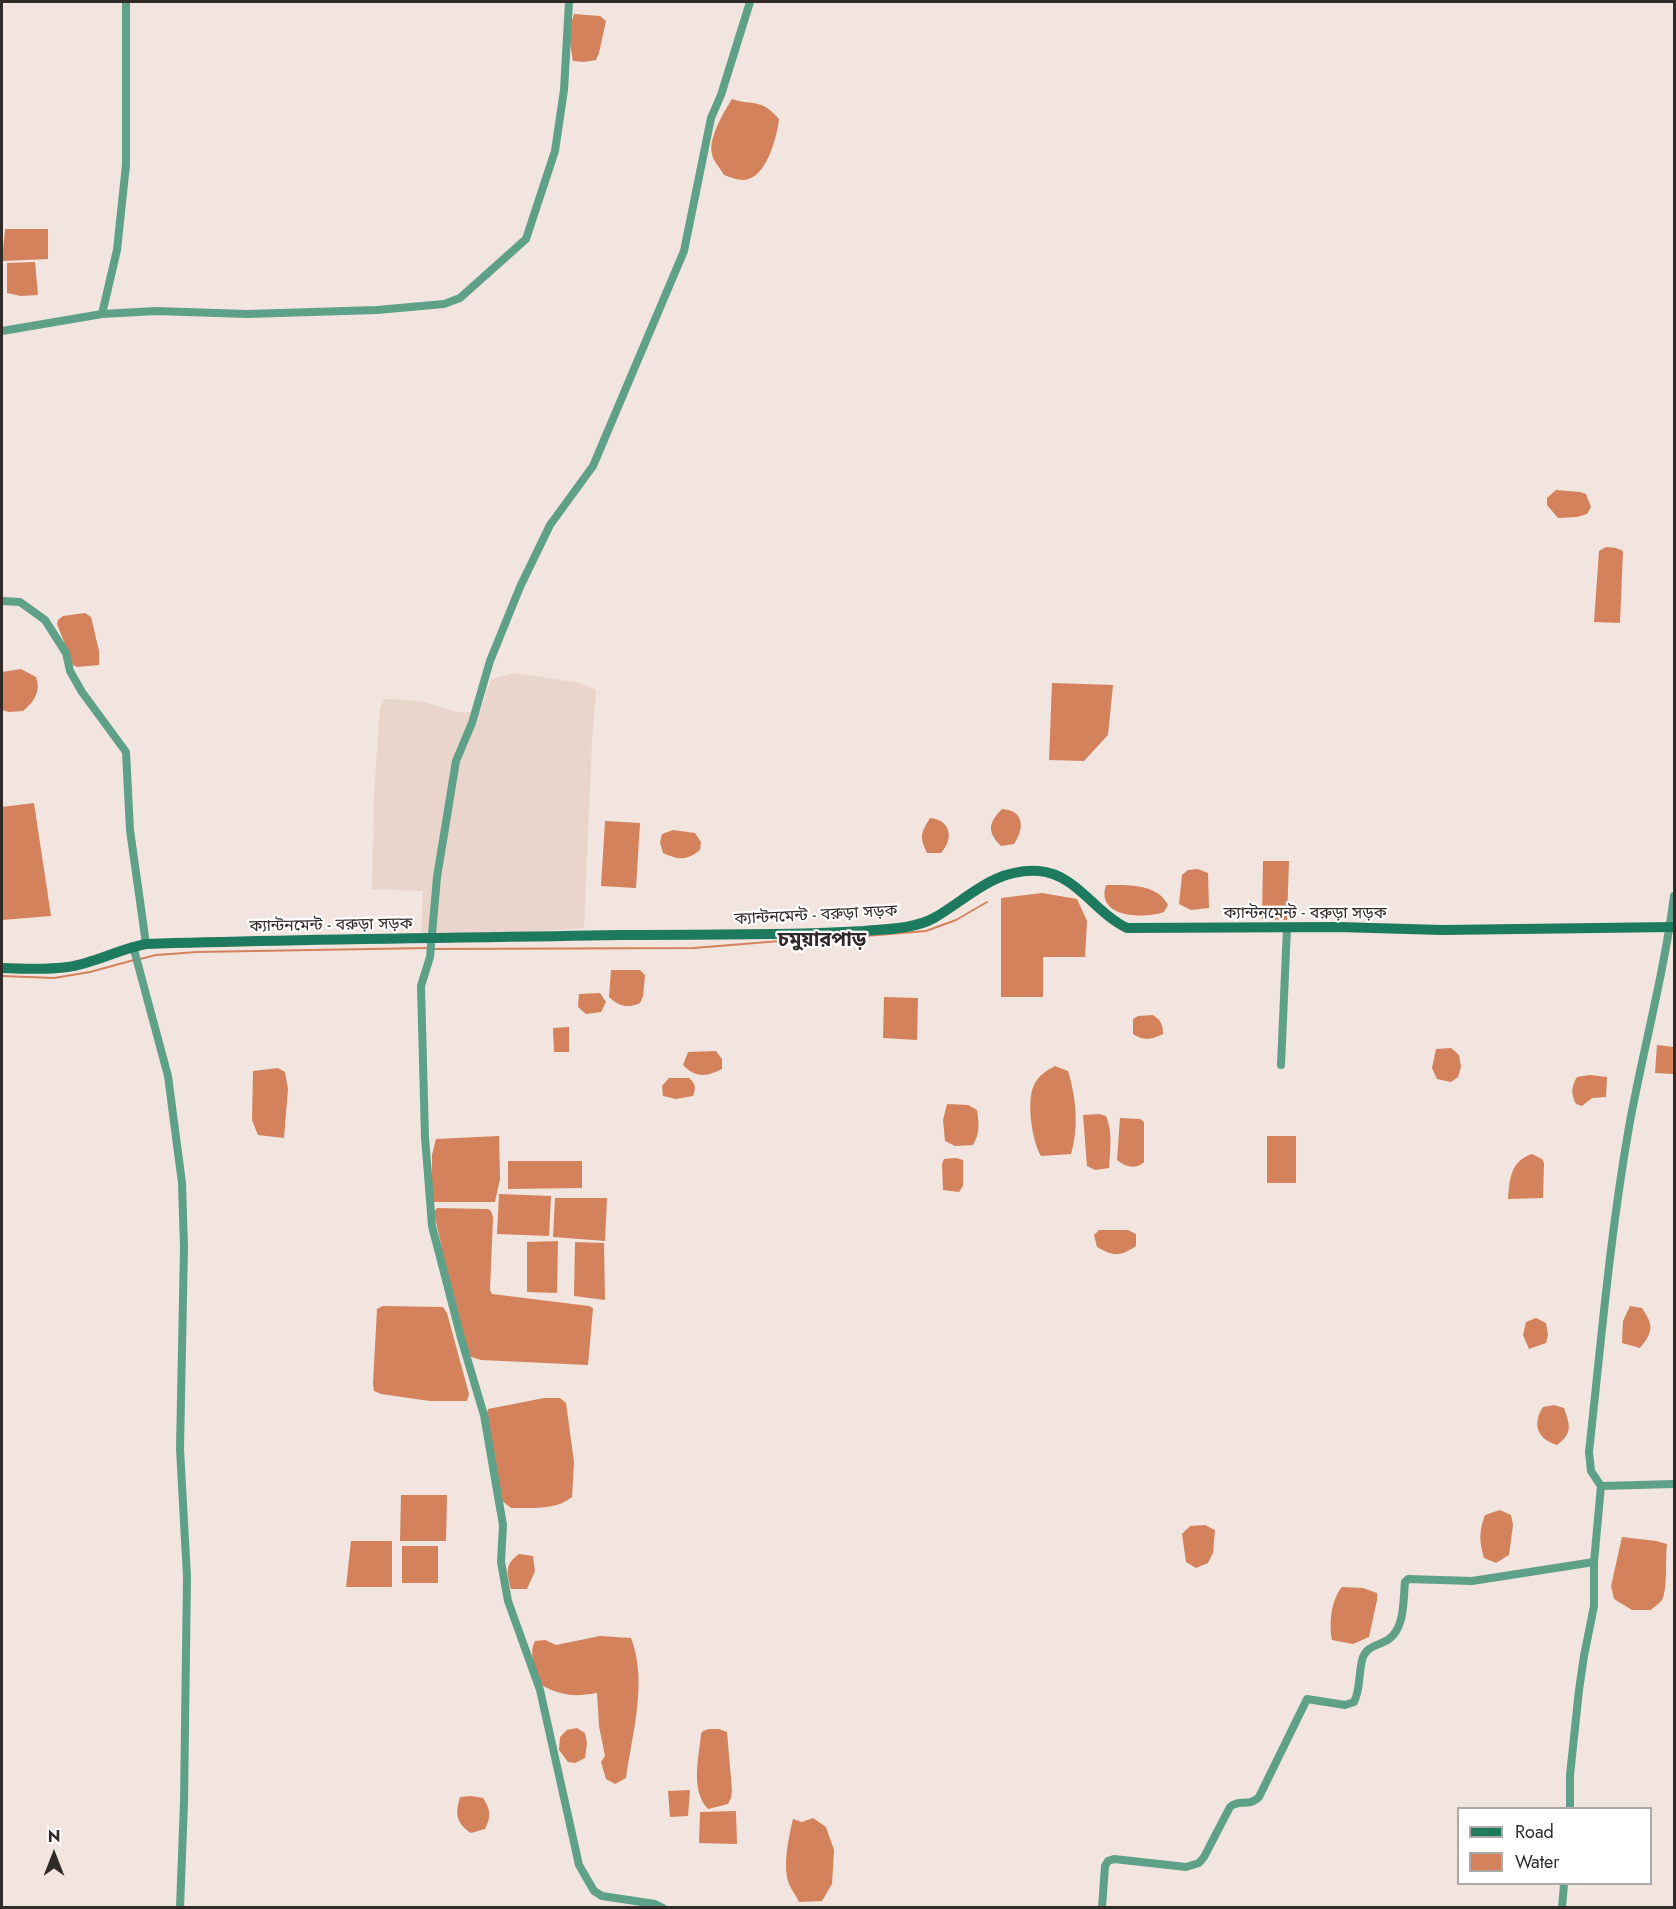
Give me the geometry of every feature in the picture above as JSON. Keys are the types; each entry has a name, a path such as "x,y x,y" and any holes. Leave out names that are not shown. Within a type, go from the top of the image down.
{"main road":[{"name":"ক্যান্টনমেন্ট - বরুড়া সড়ক","path":"2,968 69,967 133,946 146,944 756,935 864,931 913,926 933,918 970,892 1004,874 1040,871 1067,880 1115,923 1127,928 1442,930 1672,927"}],"street":[{"path":"102,314 117,250 125,175 126,2"},
{"path":"2,331 102,314 156,311 247,314 377,310 444,304 460,298 526,239 555,151 564,90 569,2"},
{"path":"663,1908 655,1904 602,1896 594,1891 579,1865 540,1690 508,1600 501,1562 503,1525 484,1415 432,1226 429,1204 421,986 430,957 437,877 456,761 472,723 490,661 520,587 550,525 592,466 684,250 711,118 721,95 750,2"},
{"path":"2,602 20,602 45,620 66,653 70,671 82,692 126,752 130,830 146,944"},
{"path":"1570,1807 1570,1774 1579,1690 1594,1606 1594,1562 1601,1486 1591,1471 1589,1452 1614,1220 1629,1127 1672,927 1674,896"},
{"path":"1281,1065 1287,928"},
{"path":"133,946 168,1076 182,1183 184,1247 180,1449 187,1589 180,1908"},
{"path":"1601,1486 1674,1484"},
{"path":"1102,1908 1105,1866 1108,1861 1114,1859 1185,1867 1199,1863 1230,1807 1237,1803 1250,1803 1259,1797 1304,1701 1307,1699 1346,1705 1354,1702 1357,1697 1363,1658 1367,1650 1389,1639 1402,1617 1405,1582 1408,1579 1472,1581 1594,1562"},
{"path":"1562,1908 1564,1885"}],"shaded area":[{"path":"515,673 580,683 596,690 584,928 485,935 421,935 423,891 372,889 374,793 380,708 385,699 423,702 457,712 480,712 491,679"}],"water":[{"path":"574,14 600,16 606,21 596,60 573,61 570,37"},
{"path":"732,99 762,105 779,119 773,146 764,165 751,178 743,180 724,175 714,159 711,148 714,133"},
{"path":"5,229 48,229 48,259 2,261"},
{"path":"35,262 38,295 21,296 7,293 7,263"},
{"path":"1556,490 1586,494 1591,507 1587,514 1558,518 1547,505 1547,498"},
{"path":"1606,547 1623,551 1620,623 1594,622 1599,551"},
{"path":"85,613 91,617 99,651 99,665 77,667 73,665 57,624 63,616"},
{"path":"21,669 36,677 38,687 36,696 23,711 2,710 2,672"},
{"path":"1052,683 1113,685 1108,735 1084,761 1049,760"},
{"path":"34,803 51,916 2,920 2,807"},
{"path":"1002,809 1015,813 1021,826 1014,844 1001,846 993,836 991,828 994,819"},
{"path":"930,818 942,822 948,831 948,842 941,853 927,853 923,842 923,831"},
{"path":"605,821 640,823 636,888 601,886"},
{"path":"673,830 695,833 701,842 700,850 691,856 682,858 663,853 660,842 662,834"},
{"path":"1263,861 1289,861 1287,920 1262,919"},
{"path":"1198,869 1208,873 1209,908 1191,910 1179,904 1182,875 1188,870"},
{"path":"1106,885 1149,889 1163,898 1168,905 1164,912 1155,914 1123,914 1108,904 1105,896"},
{"path":"1042,893 1077,899 1087,921 1085,957 1043,957 1043,997 1001,997 1001,898"},
{"path":"611,970 640,970 645,975 640,1003 623,1006 609,997"},
{"path":"600,993 606,1002 601,1012 586,1014 578,1007 579,994"},
{"path":"884,997 918,998 917,1040 883,1038"},
{"path":"1153,1015 1161,1023 1163,1034 1148,1039 1133,1034 1133,1019 1138,1016"},
{"path":"569,1027 569,1052 554,1052 553,1028"},
{"path":"1657,1045 1674,1047 1674,1074 1655,1073"},
{"path":"1451,1048 1459,1055 1461,1067 1458,1077 1451,1082 1437,1079 1432,1068 1436,1049"},
{"path":"716,1051 722,1059 722,1069 717,1072 701,1075 683,1065 688,1052"},
{"path":"1055,1066 1068,1071 1071,1081 1076,1112 1075,1134 1071,1154 1041,1156 1031,1121 1030,1101 1038,1079"},
{"path":"278,1068 285,1072 288,1089 284,1138 258,1135 252,1120 253,1071"},
{"path":"1590,1075 1607,1077 1606,1097 1592,1098 1582,1106 1576,1104 1572,1090 1575,1081 1577,1077"},
{"path":"669,1078 689,1078 695,1086 693,1096 676,1099 663,1096 662,1086"},
{"path":"947,1104 968,1105 977,1110 977,1137 973,1145 955,1146 945,1141 943,1120"},
{"path":"1083,1115 1106,1116 1108,1122 1110,1155 1109,1168 1095,1170 1087,1166"},
{"path":"1120,1118 1140,1119 1144,1122 1144,1162 1134,1167 1117,1160"},
{"path":"499,1136 500,1179 495,1202 432,1202 432,1155 436,1139"},
{"path":"1267,1136 1296,1136 1296,1183 1267,1183"},
{"path":"1532,1154 1542,1159 1544,1163 1543,1198 1508,1199 1515,1166"},
{"path":"944,1159 963,1160 963,1186 959,1192 943,1190 942,1164"},
{"path":"508,1161 582,1161 582,1188 508,1189"},
{"path":"499,1194 551,1196 549,1236 497,1234"},
{"path":"555,1198 607,1198 605,1241 553,1237"},
{"path":"437,1208 488,1209 491,1211 493,1217 490,1290 492,1294 593,1308 588,1365 481,1360 468,1356 453,1301 434,1212"},
{"path":"1099,1230 1128,1230 1136,1234 1136,1246 1121,1254 1108,1252 1097,1247 1094,1235"},
{"path":"558,1241 557,1293 527,1292 527,1242"},
{"path":"575,1242 604,1243 605,1300 574,1296"},
{"path":"383,1306 443,1307 447,1313 469,1394 467,1401 430,1401 374,1391 377,1309"},
{"path":"1630,1306 1642,1308 1650,1324 1650,1333 1640,1348 1622,1343 1623,1321"},
{"path":"1536,1318 1546,1323 1548,1335 1546,1343 1529,1349 1523,1335 1526,1322"},
{"path":"544,1398 560,1398 566,1403 574,1462 572,1497 551,1506 511,1508 500,1499 488,1409"},
{"path":"1554,1405 1564,1408 1569,1424 1566,1437 1557,1445 1541,1435 1537,1425 1543,1407"},
{"path":"401,1495 447,1495 446,1541 400,1541"},
{"path":"1500,1510 1511,1515 1513,1525 1509,1555 1496,1563 1484,1558 1481,1531 1485,1515"},
{"path":"1205,1525 1215,1530 1213,1553 1208,1563 1196,1568 1186,1562 1182,1534 1190,1526"},
{"path":"1622,1537 1667,1544 1664,1595 1651,1610 1632,1610 1614,1599 1611,1586"},
{"path":"351,1541 392,1541 392,1587 346,1587"},
{"path":"402,1546 438,1546 438,1583 402,1583"},
{"path":"519,1554 533,1556 535,1571 527,1589 511,1589 508,1569"},
{"path":"1342,1587 1363,1588 1377,1593 1369,1637 1353,1644 1332,1640 1332,1612 1335,1598"},
{"path":"600,1636 631,1638 638,1673 637,1708 626,1778 615,1784 606,1779 601,1762 605,1756 599,1726 597,1693 568,1695 541,1685 532,1651 535,1641 545,1640 556,1645"},
{"path":"577,1728 585,1733 587,1743 585,1758 575,1763 568,1762 559,1750 560,1737 567,1730"},
{"path":"709,1729 727,1732 732,1790 728,1804 708,1809 699,1793 697,1773 701,1734"},
{"path":"690,1790 688,1816 670,1817 668,1791"},
{"path":"460,1797 483,1798 488,1806 489,1814 485,1829 471,1833 462,1826 457,1813"},
{"path":"736,1811 737,1844 699,1843 700,1812"},
{"path":"813,1818 826,1827 834,1850 832,1884 822,1901 799,1902 789,1884 787,1874 788,1841 793,1819 802,1822"}],"waterway":[{"path":"853,937 926,931 956,920 987,902"},
{"path":"434,949 694,948 817,938"},
{"path":"140,959 156,955 197,952 428,948"},
{"path":"2,976 54,978 90,972 134,960"}],"district":[{"name":"চমুয়ারপাড়","path":"822,941"}]}
